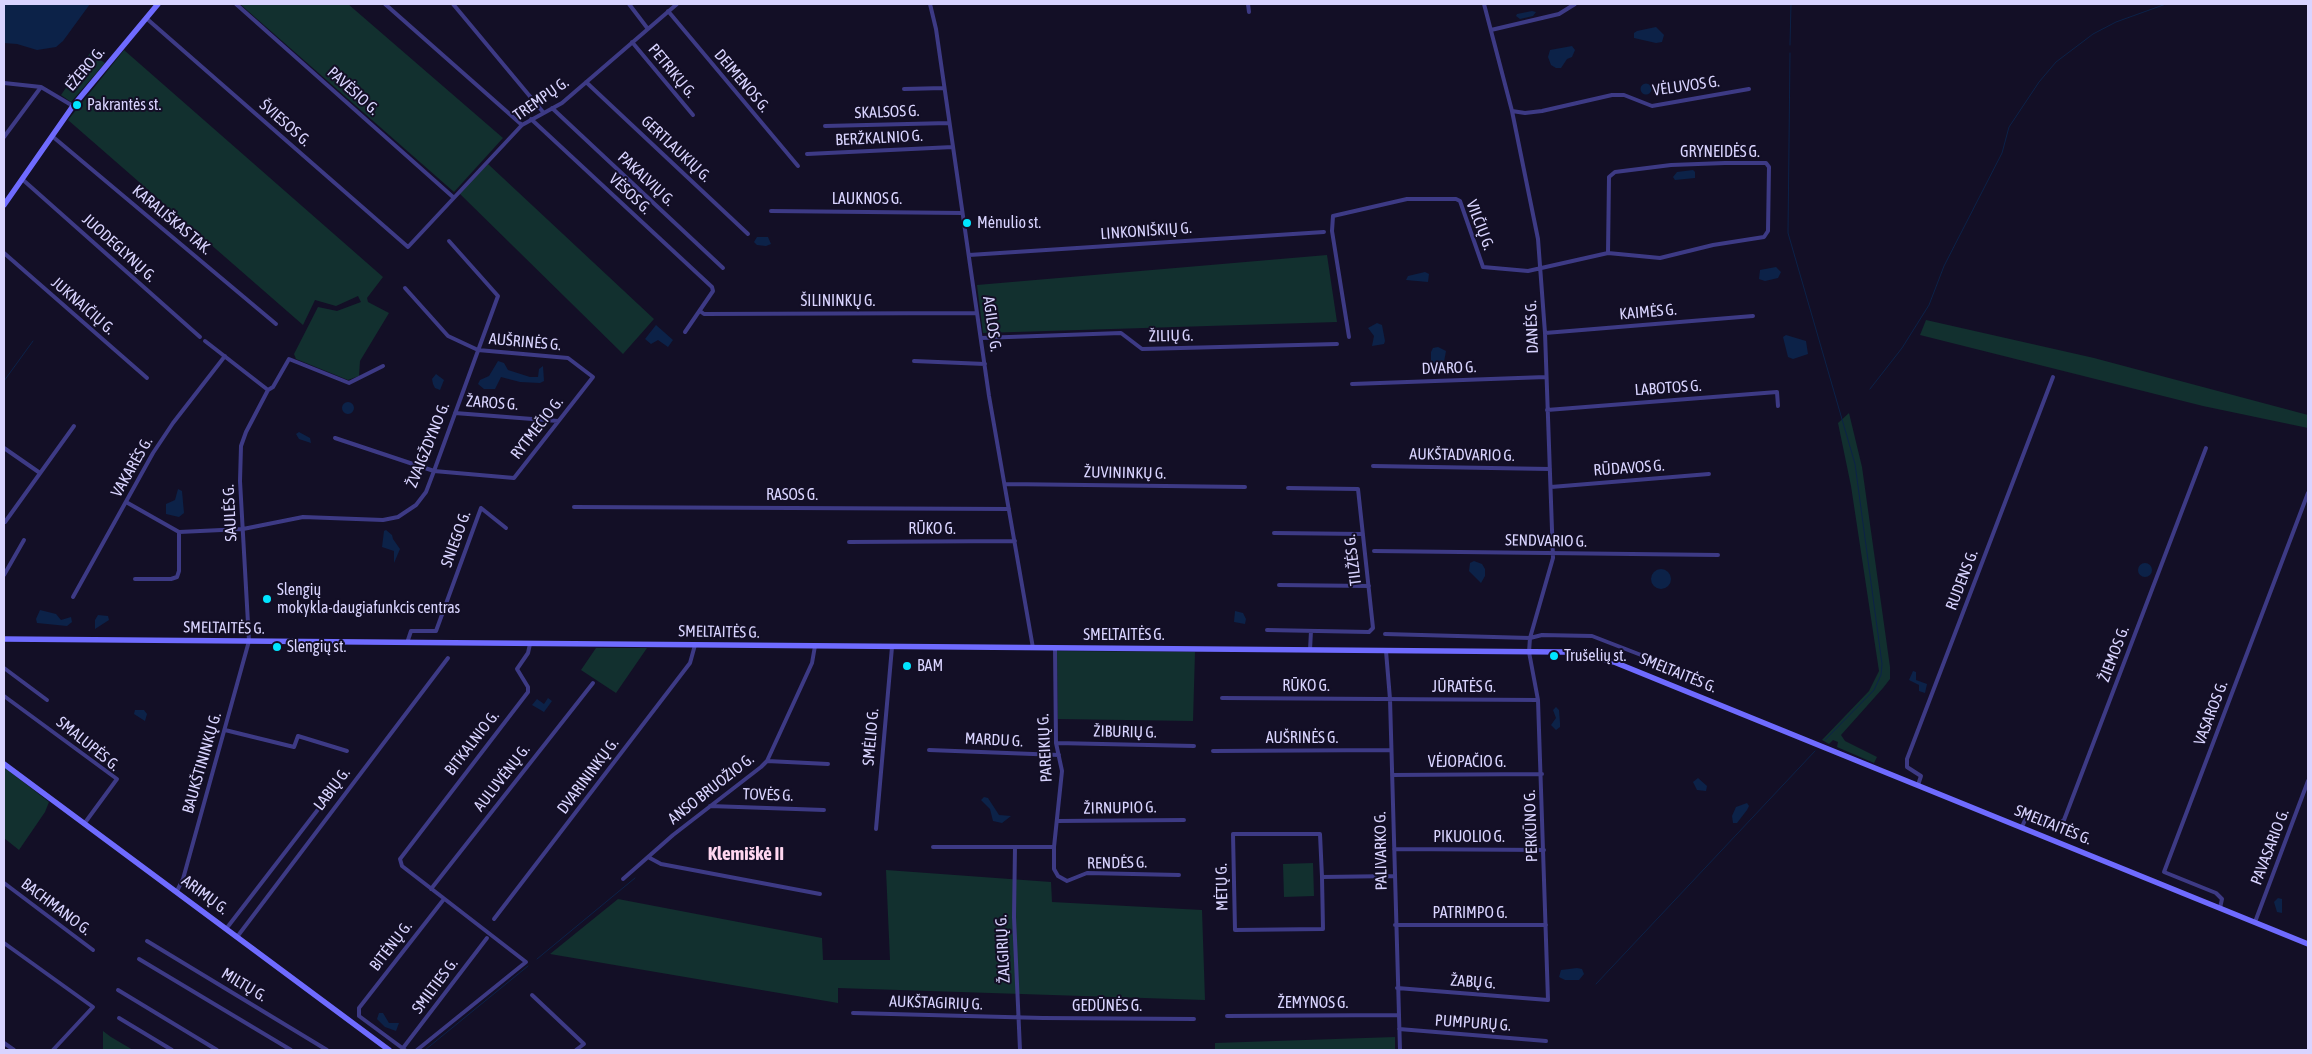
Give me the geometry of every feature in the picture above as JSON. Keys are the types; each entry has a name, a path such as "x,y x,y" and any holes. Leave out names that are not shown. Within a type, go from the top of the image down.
{"main road":[{"name":"EŽERO G.","path":"4,205 73,106 158,4"},
{"name":"SMELTAITĖS G.","path":"4,639 1585,654 1614,662 2308,944"},
{"name":"ARIMŲ G.","path":"4,764 389,1050"}],"street":[{"name":"PAVĖSIO G.","path":"236,4 453,196"},
{"path":"385,4 522,125"},
{"path":"453,4 543,112"},
{"path":"629,4 648,29"},
{"name":"TREMPŲ G.","path":"408,247 453,196 522,125 562,103 677,4"},
{"name":"AGILOS G.","path":"930,4 985,364 1034,648"},
{"path":"1248,4 1249,12"},
{"name":"DANĖS G.","path":"1484,4 1512,111 1538,240 1546,333 1547,410 1554,554 1530,638 1529,652"},
{"path":"1491,30 1559,14 1575,4"},
{"name":"DEIMENOS G.","path":"668,11 798,166"},
{"name":"ŠVIESOS G.","path":"146,18 408,247"},
{"name":"PETRIKŲ G.","path":"632,42 693,115"},
{"name":"GERTLAUKIŲ G.","path":"586,82 748,234"},
{"path":"4,83 41,87 73,106"},
{"path":"4,137 41,87"},
{"path":"904,89 944,88"},
{"name":"VĖLUVOS G.","path":"1512,111 1525,113 1542,111 1612,95 1624,95 1652,106 1749,89"},
{"name":"PAKALVIŲ G.","path":"552,108 723,268"},
{"name":"VĖSOS G.","path":"531,119 712,287 713,291 700,312"},
{"name":"SKALSOS G.","path":"825,126 949,123"},
{"name":"KARALIŠKAS TAK.","path":"52,136 276,324"},
{"name":"BERŽKALNIO G.","path":"807,154 953,147"},
{"name":"GRYNEIDĖS G.","path":"1541,269 1608,253 1660,258 1713,245 1764,237 1768,231 1769,167 1766,162 1725,163 1671,165 1615,172 1609,176 1608,253"},
{"name":"JUODEGLYNŲ G.","path":"22,179 200,337"},
{"name":"VILČIŲ G.","path":"1348,337 1332,231 1333,216 1408,199 1456,199 1460,201 1483,267 1528,271 1541,269"},
{"name":"LAUKNOS G.","path":"770,211 962,213"},
{"name":"LINKONIŠKIŲ G.","path":"969,255 1324,232"},
{"name":"ŽVAIGŽDYNO G.","path":"178,532 243,529 303,517 392,519 416,505 426,492 498,296 449,241"},
{"name":"JUKNAIČIŲ G.","path":"4,253 147,378"},
{"name":"AUŠRINĖS G.","path":"405,288 448,336 478,350 568,358 593,377"},
{"path":"685,332 700,312"},
{"name":"ŠILININKŲ G.","path":"700,312 704,314 977,313"},
{"name":"KAIMĖS G.","path":"1546,333 1752,316"},
{"name":"ŽILIŲ G.","path":"981,338 1121,333 1142,349 1336,344"},
{"path":"205,341 268,390"},
{"name":"VAKARĖS G.","path":"73,597 153,453 173,423 225,356"},
{"name":"SAULĖS G.","path":"249,642 241,446 249,425 268,390 273,387 289,359 349,383 383,366"},
{"path":"914,361 985,364"},
{"name":"RYTMEČIO G.","path":"434,471 514,478 593,377"},
{"name":"DVARO G.","path":"1352,384 1546,377"},
{"name":"RUDENS G.","path":"1918,785 1921,776 1907,767 1906,759 2053,377"},
{"name":"LABOTOS G.","path":"1547,410 1777,392 1778,406"},
{"name":"ŽAROS G.","path":"455,413 558,421"},
{"path":"5,522 74,426"},
{"path":"336,438 434,471"},
{"path":"4,448 40,473"},
{"name":"ŽIEMOS G.","path":"2022,827 2025,820 2030,817 2055,826 2064,820 2206,448"},
{"name":"AUKŠTADVARIO G.","path":"1373,466 1550,469"},
{"name":"RŪDAVOS G.","path":"1551,487 1709,474"},
{"name":"ŽUVININKŲ G.","path":"1006,484 1245,487"},
{"name":"TILŽĖS G.","path":"1288,488 1358,489 1373,628 1369,632 1311,631"},
{"name":"VASAROS G.","path":"2220,908 2222,899 2216,893 2164,872 2308,493"},
{"path":"126,502 178,532 179,571 177,577 171,579 135,579"},
{"name":"RASOS G.","path":"574,507 1009,509"},
{"name":"SNIEGO G.","path":"407,643 410,632 436,631 480,508 506,528"},
{"path":"1274,533 1363,534"},
{"path":"4,575 24,540"},
{"name":"RŪKO G.","path":"849,542 1015,541"},
{"name":"SENDVARIO G.","path":"1374,551 1718,554"},
{"path":"1279,585 1369,586"},
{"path":"1266,630 1311,631 1310,650"},
{"path":"1385,634 1530,638 1542,636 1597,637 1703,679"},
{"name":"BAUKŠTININKŲ G.","path":"177,891 183,879 249,642"},
{"name":"BITKALNIO G.","path":"431,889 402,866 400,858 528,692 528,687 518,669 528,653 530,644"},
{"name":"DVARININKŲ G.","path":"494,919 690,663 696,645"},
{"name":"ANSO BRUOŽIO G.","path":"622,878 767,761 812,663 815,646"},
{"name":"SMĖLIO G.","path":"876,829 892,647"},
{"name":"PAREIKIŲ G.","path":"1055,648 1056,743 1062,771 1054,847 1054,869 1058,876"},
{"name":"PALIVARKO G.","path":"1386,651 1390,699 1400,1050"},
{"name":"PERKŪNO G.","path":"1529,652 1538,700 1542,774 1548,1000"},
{"name":"LABIŲ G.","path":"237,937 448,658"},
{"name":"SMALUPĖS G.","path":"4,668 47,700"},
{"name":"AULUVĖNŲ G.","path":"431,889 593,683"},
{"name":"SMALUPĖS G.","path":"4,696 117,779 84,824"},
{"name":"RŪKO G.","path":"1222,698 1390,699"},
{"name":"JŪRATĖS G.","path":"1390,699 1538,700"},
{"path":"225,730 294,747 298,736 347,751"},
{"name":"ŽIBURIŲ G.","path":"1056,743 1194,746"},
{"name":"MARDU G.","path":"929,750 1058,755"},
{"name":"AUŠRINĖS G.","path":"1213,751 1391,750"},
{"path":"767,761 828,764"},
{"name":"VĖJOPAČIO G.","path":"1392,775 1542,774"},
{"name":"PAVASARIO G.","path":"2255,922 2308,781"},
{"path":"226,929 333,790"},
{"name":"TOVĖS G.","path":"710,806 824,810"},
{"name":"ŽIRNUPIO G.","path":"1057,821 1184,820"},
{"name":"MĖTŲ G.","path":"1233,834 1320,834 1322,877 1322,929 1235,930 1233,834"},
{"path":"933,847 1054,847"},
{"name":"ŽALGIRIŲ G.","path":"1015,847 1014,916 1020,1050"},
{"name":"PIKUOLIO G.","path":"1394,849 1544,850"},
{"path":"648,857 661,864 820,894"},
{"name":"RENDĖS G.","path":"1058,876 1067,881 1088,873 1179,875"},
{"path":"1322,877 1394,876"},
{"name":"BACHMANO G.","path":"4,883 93,950"},
{"path":"417,1050 526,962 431,889"},
{"name":"BITĖNŲ G.","path":"404,1049 359,1016 359,1008 444,899"},
{"name":"PATRIMPO G.","path":"1395,925 1546,925"},
{"name":"SMILTIES G.","path":"404,1049 487,938"},
{"name":"MILTŲ G.","path":"148,942 327,1050"},
{"path":"4,943 93,1008 53,1050"},
{"path":"139,959 292,1050"},
{"name":"ŽABŲ G.","path":"1397,988 1548,1000"},
{"path":"118,990 217,1050"},
{"path":"532,994 584,1044 576,1050"},
{"name":"AUKŠTAGIRIŲ G.","path":"853,1013 1019,1018"},
{"name":"ŽEMYNOS G.","path":"1227,1016 1398,1015"},
{"path":"119,1018 172,1050"},
{"name":"GEDŪNĖS G.","path":"1019,1018 1194,1019"},
{"name":"PUMPURŲ G.","path":"1399,1029 1546,1041"},
{"path":"4,1043 14,1050"}],"green space":[{"path":"240,4 348,4 503,138 454,192"},
{"path":"124,50 383,277 367,298 368,302 389,313 360,361 359,376 348,380 296,359 294,354 318,307 337,311 361,302 358,296 336,306 315,300 303,325 68,120"},
{"path":"90,53 105,63 71,102 61,95"},
{"path":"488,164 654,319 623,354 459,193"},
{"path":"1327,255 1337,322 983,333 977,285"},
{"path":"1926,320 2094,358 2308,415 2308,428 2203,406 1920,335"},
{"path":"1849,413 1862,467 1890,667 1890,679 1841,735 1845,741 1877,757 1874,763 1837,747 1838,742 1833,740 1829,744 1822,740 1869,691 1879,671 1851,486 1838,423"},
{"path":"596,648 647,648 616,693 581,670"},
{"path":"1057,651 1195,652 1193,721 1058,719"},
{"path":"4,767 49,802 45,812 19,850 4,838"},
{"path":"1313,863 1314,896 1284,897 1283,864"},
{"path":"886,870 1051,882 1052,902 1202,910 1205,1000 838,988 838,1003 550,954 618,899 822,938 823,960 890,960"},
{"path":"103,1031 111,1037 133,1050 103,1050"},
{"path":"1395,1037 1395,1050 1215,1050 1215,1043"}],"water":[{"path":"4,4 90,4 63,41 56,47 37,50 17,44 4,43"},
{"path":"1536,12 1533,16 1520,19 1516,16 1517,14"},
{"path":"1656,27 1664,35 1662,42 1656,43 1634,38 1634,33 1637,31"},
{"path":"1572,46 1575,50 1572,57 1567,59 1561,68 1551,65 1548,57 1550,50"},
{"path":"1646,83 1652,89 1646,95 1640,89"},
{"path":"1693,170 1695,178 1675,180 1673,177 1677,172"},
{"path":"757,237 768,237 771,244 766,246 757,245 754,242"},
{"path":"1776,267 1781,272 1778,278 1765,281 1759,279 1760,270"},
{"path":"1425,272 1429,274 1428,282 1406,280 1408,276"},
{"path":"1377,323 1382,325 1385,341 1384,344 1372,346 1374,336 1368,328"},
{"path":"656,325 673,340 668,347 658,340 651,344 645,339"},
{"path":"1786,335 1806,341 1808,354 1793,359 1788,357 1783,337"},
{"path":"1438,347 1446,351 1442,373 1434,373 1431,363 1431,352 1433,348"},
{"path":"498,361 504,363 508,370 530,377 538,377 539,369 543,366 544,381 540,383 520,382 501,377 495,389 484,389 478,384 480,380 489,376"},
{"path":"436,374 444,380 440,390 435,388 433,384 432,379"},
{"path":"346,402 350,402 354,408 350,414 346,414 342,410 342,406"},
{"path":"299,432 310,438 311,443 299,439 296,434"},
{"path":"178,489 182,491 184,513 179,517 166,514 166,504 175,500"},
{"path":"386,530 392,535 400,549 394,563 394,551 382,547 384,531"},
{"path":"1474,561 1482,564 1485,569 1485,576 1481,583 1469,571 1470,563"},
{"path":"2142,563 2148,563 2152,570 2148,577 2142,577 2138,573 2138,567"},
{"path":"1661,569 1668,572 1671,579 1668,586 1661,589 1654,586 1651,579 1654,572"},
{"path":"40,610 56,614 61,620 71,617 72,622 67,626 37,623 36,619"},
{"path":"1235,611 1243,613 1246,619 1245,624 1234,622"},
{"path":"98,615 108,616 109,620 95,629 95,620"},
{"path":"1913,671 1916,672 1916,680 1927,684 1925,693 1919,691 1919,685 1909,680"},
{"path":"548,698 552,701 544,712 532,705 537,699 544,704"},
{"path":"1556,707 1559,710 1560,727 1556,730 1551,725 1556,718 1553,710"},
{"path":"135,710 144,710 147,714 145,721 134,714"},
{"path":"1698,778 1707,786 1706,791 1697,790 1693,782"},
{"path":"984,797 988,798 999,815 1011,816 1002,823 993,821 990,809 981,800"},
{"path":"1747,803 1749,806 1747,810 1737,823 1733,823 1732,816 1736,807"},
{"path":"2278,898 2282,899 2282,913 2277,912 2274,902"},
{"path":"1582,969 1584,974 1579,980 1565,980 1559,977 1561,970"},
{"path":"379,1013 383,1013 389,1023 399,1023 396,1031 385,1027 377,1019"}],"waterway":[{"path":"1790,45 1791,4"},
{"path":"1870,389 1902,348 1929,305 1944,266 2002,153 2009,127 2039,82 2056,62 2093,34 2116,22 2166,4"},
{"path":"1790,53 1788,233 1855,464 1882,664 1881,675 1874,690 1825,740"},
{"path":"4,381 33,341"},
{"path":"1596,984 1815,751"},
{"path":"537,959 635,878"},
{"path":"425,1050 528,966"}],"place":[{"name":"Pakrantės st.","path":"77,105"},
{"name":"Mėnulio st.","path":"967,223"},
{"name":"Slengių mokykla-daugiafunkcis centras","path":"267,599"},
{"name":"Slengių st.","path":"277,647"},
{"name":"Trušelių st.","path":"1554,656"},
{"name":"BAM","path":"907,666"}],"district":[{"name":"Klemiškė II","path":"746,854"}]}
